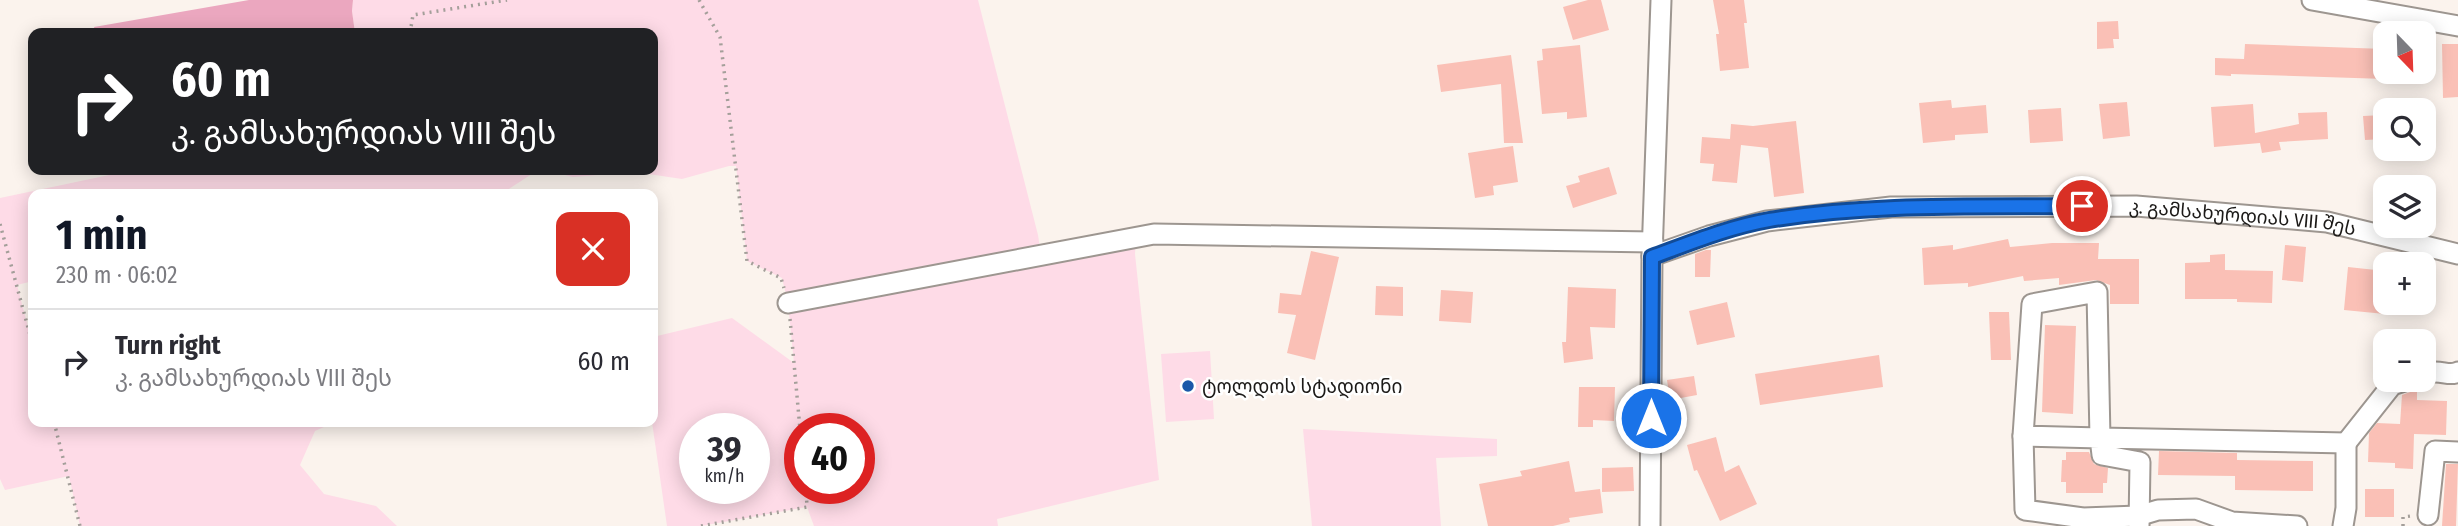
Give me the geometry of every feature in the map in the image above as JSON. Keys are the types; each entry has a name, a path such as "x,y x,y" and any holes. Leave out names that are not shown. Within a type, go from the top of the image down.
{"street":[{"path":"1650,526 1652,249 1661,0"},
{"path":"2312,0 2378,6 2458,26"},
{"name":"კ. გამსახურდიას VIII შეს","path":"1652,249 1767,220 1891,206 2136,206 2327,222 2458,254"},
{"path":"788,303 1154,234 1652,249"},
{"path":"2139,521 2140,462 2102,455 2097,292 2032,304 2024,436 2025,510 2083,518 2139,521 2158,510 2196,509 2232,522 2297,526"},
{"path":"2436,371 2453,374 2458,372"},
{"path":"2343,526 2346,508 2346,443 2386,392"},
{"path":"2024,436 2346,443"},
{"path":"2428,515 2434,450 2458,452"}],"path":[{"path":"411,28 413,15 507,0"},
{"path":"699,0 720,37 747,261 782,278 788,303 798,413"},
{"path":"0,224 28,328"},
{"path":"55,427 80,526"},
{"path":"701,526 807,507 807,504"}],"shaded area":[{"path":"249,0 353,0 354,28 94,27"},
{"path":"353,0 978,0 1041,255 1136,238 1135,254 1159,480 997,519 998,526 814,526 807,507 701,526 667,526 653,427 658,427 658,336 732,318 794,363 788,303 782,278 747,261 736,166 682,179 655,175 658,175 658,28 354,28 352,11"},
{"path":"109,175 530,175 509,189 43,189"},
{"path":"565,175 598,175 573,177"},
{"path":"28,192 28,282 17,285 28,327 28,427 324,427 315,431 300,465 324,494 376,506 397,526 80,526 69,476 5,490 0,479 0,198"},
{"name":"ტოლდოს სტადიონი","path":"1210,351 1214,419 1166,422 1161,354"},
{"path":"1303,429 1497,439 1497,456 1436,458 1441,526 1312,526"}],"building":[{"path":"1588,0 1601,0 1609,30 1573,40 1563,7"},
{"path":"1713,0 1744,0 1749,68 1720,71 1716,34 1719,34"},
{"path":"2118,21 2119,39 2113,39 2114,48 2097,49 2097,22"},
{"path":"2245,44 2373,49 2373,79 2215,75 2215,58 2244,59"},
{"path":"2442,44 2458,44 2458,97 2443,98"},
{"path":"1580,45 1587,117 1567,119 1567,112 1542,114 1537,61 1543,60 1542,49"},
{"path":"1511,55 1523,143 1504,143 1501,84 1441,92 1437,65"},
{"path":"1951,100 1952,108 1986,105 1988,133 1955,135 1955,140 1923,143 1919,103"},
{"path":"2127,102 2130,136 2103,139 2099,104"},
{"path":"2253,104 2255,133 2299,124 2298,113 2327,112 2328,139 2279,142 2281,150 2262,153 2260,143 2214,147 2211,107"},
{"path":"2061,108 2063,141 2030,143 2028,110"},
{"path":"2363,116 2373,116 2373,140 2365,140"},
{"path":"1796,121 1804,193 1774,197 1768,148 1741,145 1737,183 1712,181 1714,164 1700,163 1702,137 1730,139 1731,124 1753,126"},
{"path":"1513,146 1518,182 1493,186 1494,195 1475,198 1468,153"},
{"path":"1609,167 1617,194 1573,208 1566,186 1580,182 1578,176"},
{"path":"2008,239 2010,247 2052,243 2099,243 2098,259 2139,259 2139,304 2110,304 2110,285 2096,280 2059,285 2059,278 2024,281 2023,276 1968,287 1968,283 1924,285 1922,248 1953,245 1953,250"},
{"path":"2285,245 2306,247 2303,282 2282,280"},
{"path":"1711,250 1710,277 1695,277 1695,254"},
{"path":"1311,251 1339,257 1315,360 1287,353 1296,315 1278,313 1280,293 1301,295"},
{"path":"2225,254 2225,270 2273,271 2272,303 2237,302 2237,299 2185,299 2185,263 2210,262 2210,255"},
{"path":"2348,267 2373,270 2373,313 2344,310"},
{"path":"1376,286 1403,287 1403,316 1375,315"},
{"path":"1568,287 1616,289 1615,328 1590,327 1593,359 1564,363 1562,342 1566,342"},
{"path":"1441,290 1473,292 1471,323 1439,321"},
{"path":"1727,302 1735,337 1697,345 1689,311"},
{"path":"1989,312 2009,312 2011,360 1991,360"},
{"path":"2045,325 2076,326 2073,414 2042,412"},
{"path":"1879,355 1883,387 1760,405 1755,374"},
{"path":"1694,376 1697,395 1670,400 1667,380"},
{"path":"1579,387 1615,387 1614,421 1593,420 1593,427 1578,427"},
{"path":"2417,392 2417,400 2447,401 2446,435 2414,434 2413,469 2395,468 2395,463 2368,462 2369,433 2377,423 2400,424 2402,395"},
{"path":"1716,437 1725,472 1739,465 1757,504 1720,521 1697,470 1694,471 1687,445"},
{"path":"2159,451 2237,453 2237,460 2313,461 2313,491 2235,490 2235,476 2158,475"},
{"path":"2066,452 2089,452 2094,464 2108,468 2103,493 2066,493 2066,482 2061,482 2062,460 2066,460"},
{"path":"1569,461 1575,492 1600,489 1603,513 1569,518 1570,522 1553,526 1488,526 1479,484 1522,476 1520,471"},
{"path":"2446,464 2458,464 2456,526 2442,526"},
{"path":"1633,467 1634,491 1602,492 1602,468"},
{"path":"2365,489 2394,489 2394,517 2365,517"}],"place":[{"name":"ტოლდოს სტადიონი","path":"1188,386"}],"route":[{"path":"1651,418 1652,257 1709,236 1767,220 1891,206 2082,206"}]}
